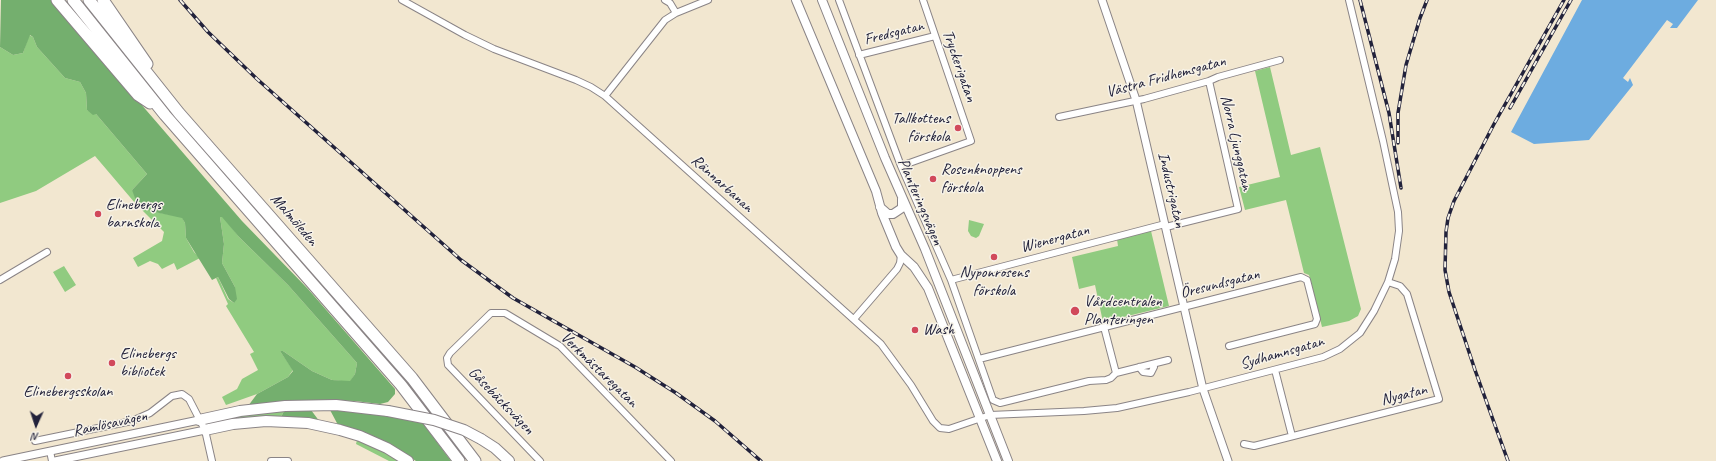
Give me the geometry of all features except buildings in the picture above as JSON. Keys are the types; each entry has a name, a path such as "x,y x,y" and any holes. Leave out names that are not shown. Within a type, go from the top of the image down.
{"highway":[{"path":"57,0 138,94 165,115"},
{"name":"Malmöleden","path":"73,0 165,115 401,385 459,461"},
{"name":"Malmöleden","path":"88,0 184,119 412,378 475,461"},
{"path":"103,0 184,119"},
{"path":"112,0 137,49"},
{"path":"199,420 240,411 285,406 323,405 388,411 434,420 464,430 496,448 509,461"},
{"path":"205,430 233,424 266,421 294,422 322,426 340,430 375,442 408,461"}],"main road":[{"path":"796,0 876,191 880,206 896,247 901,255 914,267 928,288 997,461"},
{"name":"Planteringsvägen","path":"822,0 901,193 926,249 1008,461"},
{"path":"880,206 890,215 901,210 903,204 901,193"}],"street":[{"name":"Rännarbanan","path":"402,0 465,36 494,49 591,86 605,96 881,344 911,385 933,421 940,428 949,429 981,418"},
{"path":"665,0 670,4 676,14"},
{"path":"605,96 665,20 708,0"},
{"name":"Planteringsvägen","path":"839,0 901,166 951,280 995,402 1000,403 1089,381 1106,380 1111,378 1116,373"},
{"name":"Tryckerigatan","path":"901,166 971,141 924,0"},
{"name":"Industrigatan","path":"1102,0 1136,100 1203,389 1228,461"},
{"name":"Sydhamnsgatan","path":"981,418 990,415 1033,414 1117,408 1203,389 1323,357 1348,344 1360,333 1368,322 1388,282 1398,244 1398,212 1383,141 1348,0"},
{"name":"Fredsgatan","path":"859,55 935,36"},
{"name":"Västra Fridhemsgatan","path":"1059,117 1136,100 1209,81 1218,77 1280,60"},
{"name":"Norra Ljunggatan","path":"1209,81 1238,210"},
{"name":"Wienergatan","path":"951,280 1165,226 1238,210"},
{"path":"0,280 47,252"},
{"path":"854,320 897,269 900,263 901,255"},
{"name":"Öresundsgatan","path":"979,359 1300,278 1305,278 1317,319 1315,324 1229,346"},
{"name":"Nygatan","path":"1244,444 1254,446 1439,399 1407,294 1400,286 1388,282"},
{"name":"Verkmästaregatan","path":"447,358 490,312 505,313 560,346 671,461"},
{"path":"1104,328 1116,373 1168,360"},
{"name":"Gåsebäcksvägen","path":"447,358 448,365 540,461"},
{"path":"1275,370 1292,436"},
{"path":"35,441 132,421 150,413 177,394 182,394 189,399 205,430 212,461"},
{"name":"Ramlösavägen","path":"3,461 199,420"},
{"name":"Ramlösavägen","path":"53,461 205,430"},
{"path":"50,451 53,461"},
{"path":"271,461 288,461"}],"green space":[{"path":"1,0 51,0 242,221 308,289 395,389 395,394 388,402 380,404 355,401 307,400 248,406 257,394 288,377 293,371 280,351 283,351 312,371 332,380 350,381 355,374 357,363 288,285 239,237 222,217 220,217 224,244 222,263 235,287 237,299 234,303 229,299 218,277 212,280 186,238 185,223 182,218 150,211 135,198 132,190 147,174 96,114 93,115 87,110 86,93 80,82 65,78 37,47 33,37 30,35 23,53 13,55 0,47"},
{"path":"29,35 33,37 37,47 65,78 80,82 86,93 87,110 96,114 147,174 132,190 150,211 182,217 185,223 186,238 194,252 200,258 177,270 174,263 162,269 158,264 150,261 138,267 133,258 162,241 164,232 135,203 95,156 36,191 0,203 0,47 13,55 23,53"},
{"path":"1270,67 1291,155 1320,147 1361,309 1358,316 1349,321 1322,327 1309,275 1304,273 1286,200 1245,210 1239,187 1280,177 1255,71"},
{"path":"223,216 239,237 288,285 357,363 355,374 350,382 332,380 312,371 283,351 280,351 293,370 288,377 257,394 226,405 222,397 237,389 242,379 258,370 250,354 254,352 226,306 228,304 216,278 218,277 228,299 234,303 235,287 222,263 224,244 220,217"},
{"path":"969,220 984,224 979,236 976,238 971,236 968,231"},
{"path":"1151,231 1169,306 1103,322 1095,285 1079,289 1072,257 1118,246 1117,239"},
{"path":"64,266 76,285 65,292 53,272"},
{"path":"311,410 320,422 281,417 284,411"},
{"path":"330,410 380,414 422,422 451,461 416,461 392,446 338,425"},
{"path":"284,411 281,417 217,424 212,423 217,420 248,414"},
{"path":"357,440 371,444 401,461 389,461 356,444"}],"water":[{"path":"1582,0 1698,0 1677,28 1670,28 1673,24 1667,20 1623,78 1628,82 1630,78 1633,85 1589,140 1534,144 1511,132"}],"railway":[{"path":"180,0 208,32 257,79 461,260 513,298 635,367 676,393 715,421 761,461"},
{"path":"1360,0 1389,113 1401,188"},
{"path":"1398,143 1398,113 1406,65 1427,0"},
{"path":"1508,461 1449,292 1445,270 1446,232 1448,218 1454,201 1494,124 1564,0"},
{"path":"1510,108 1571,0"}],"place":[{"name":"Tallkottens förskola","path":"958,128"},
{"name":"Rosenknoppens förskola","path":"933,179"},
{"name":"Elinebergs barnskola","path":"98,214"},
{"name":"Nyponrosens förskola","path":"994,257"},
{"name":"Vårdcentralen Planteringen","path":"1075,311"},
{"name":"Wash","path":"915,330"},
{"name":"Elinebergs bibliotek","path":"112,363"},
{"name":"Elinebergsskolan","path":"68,376"}]}
